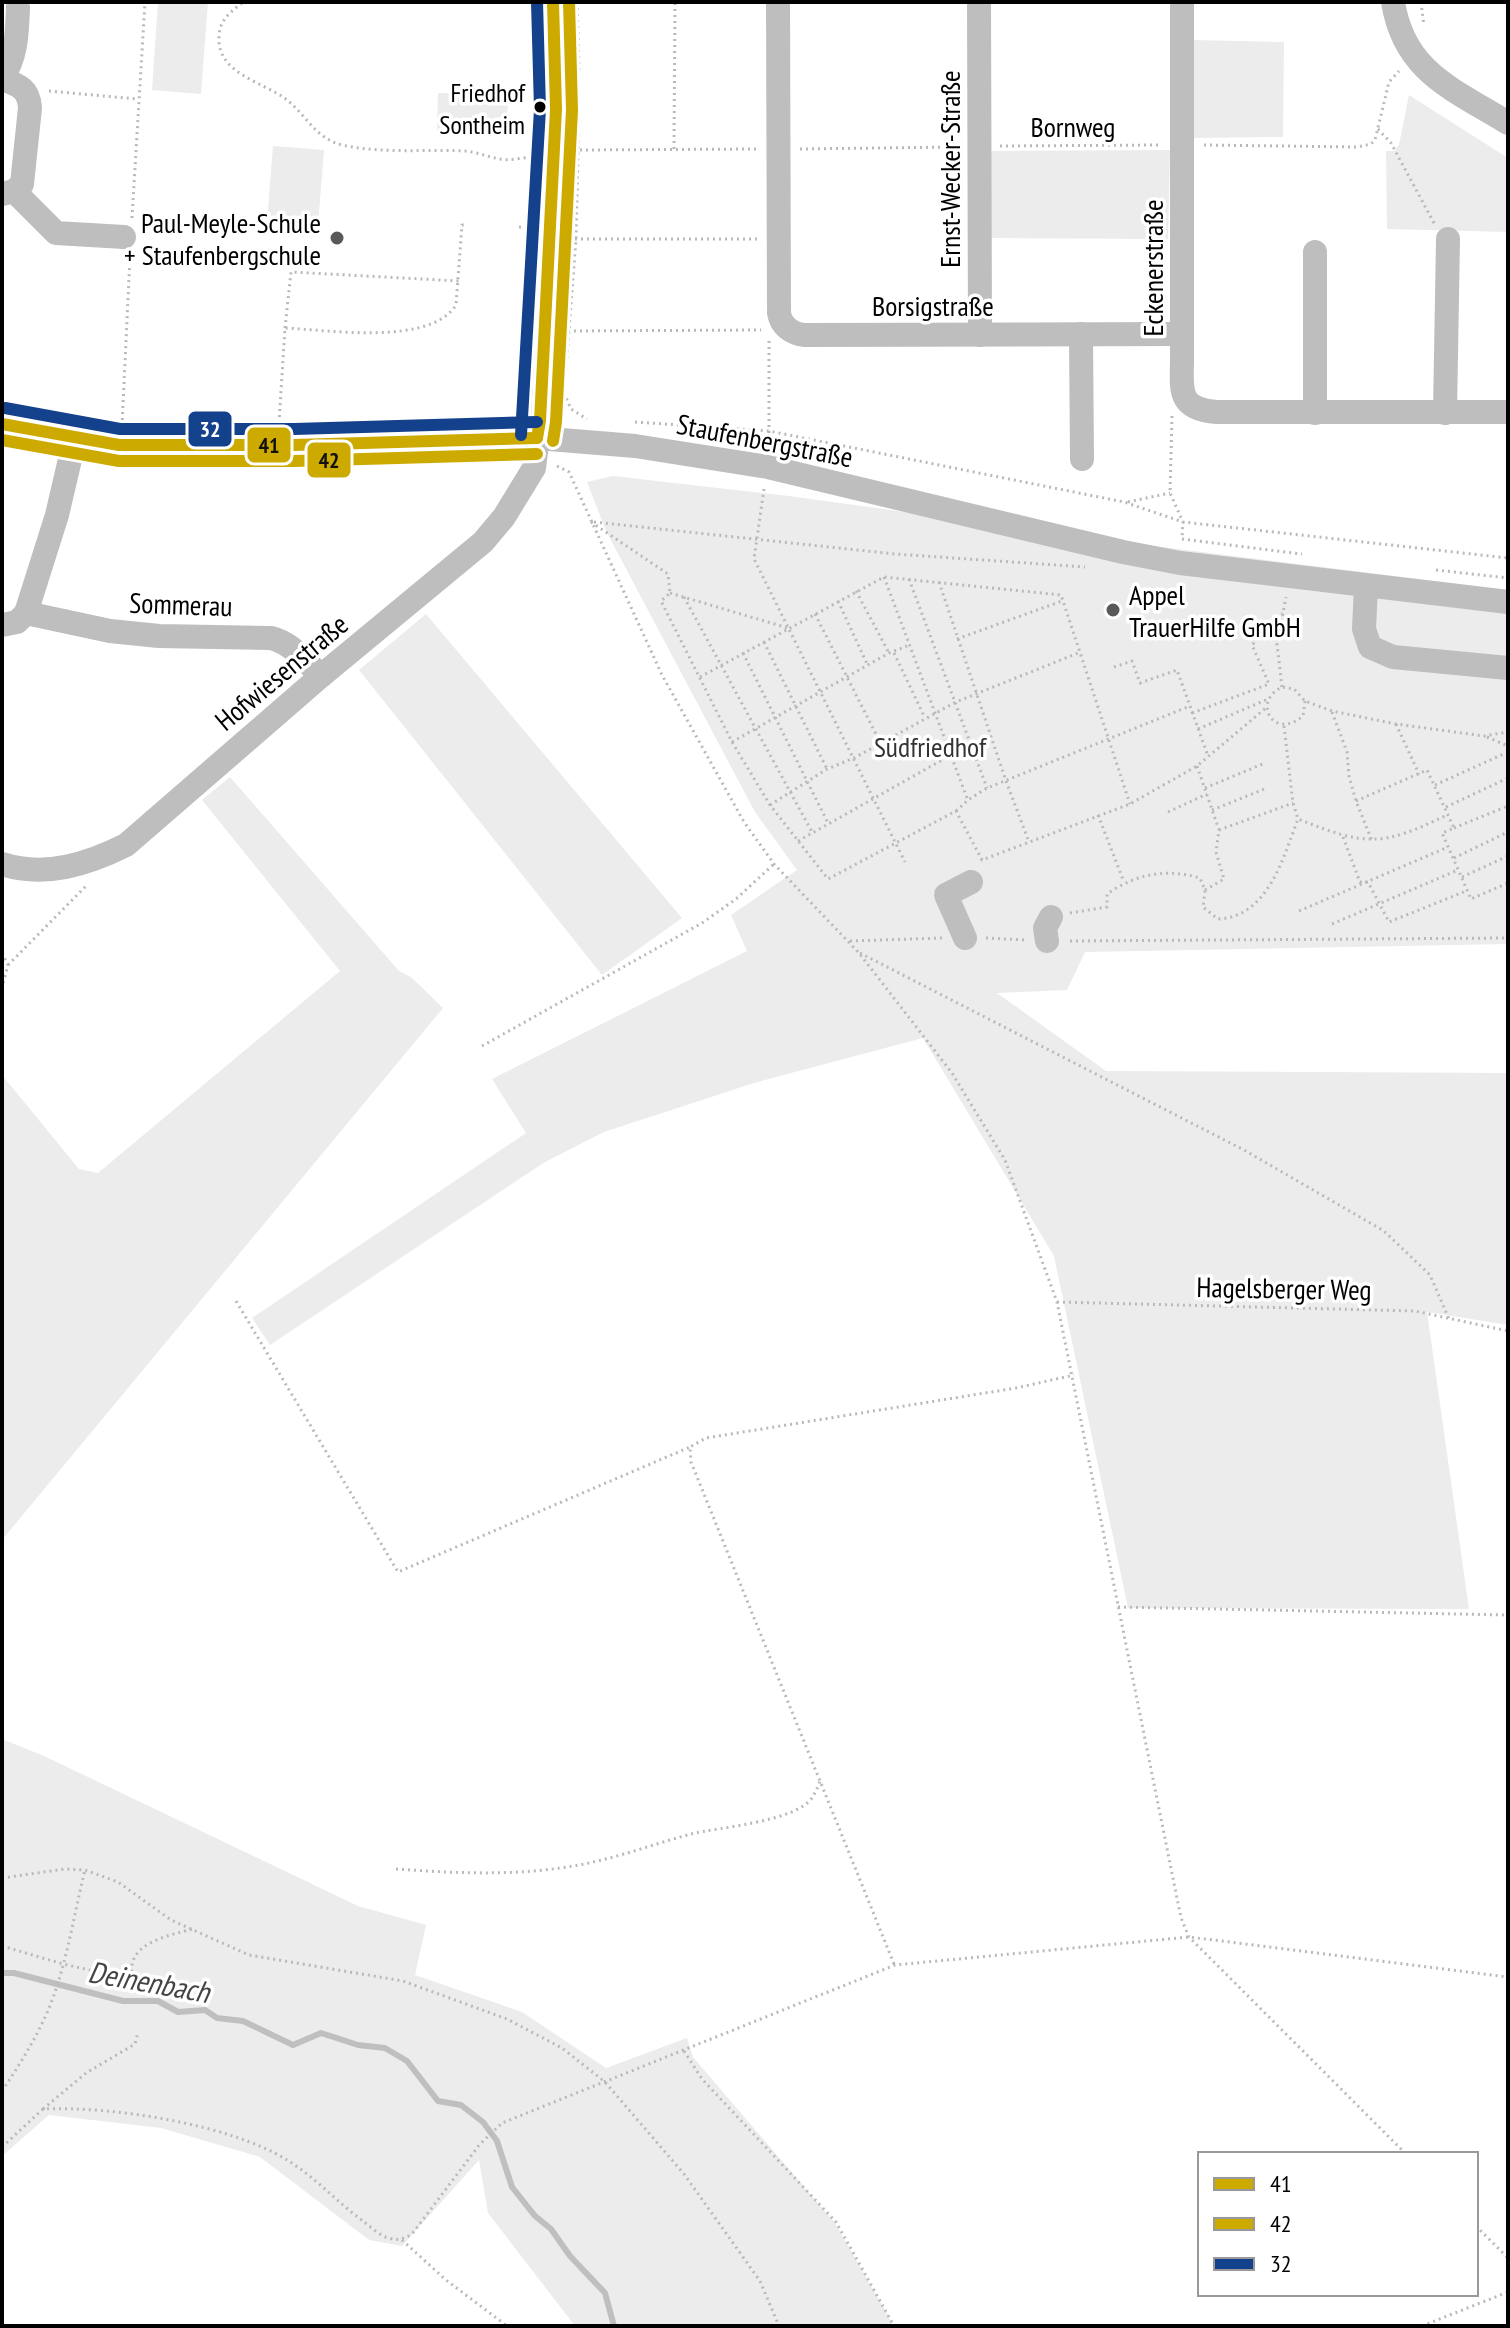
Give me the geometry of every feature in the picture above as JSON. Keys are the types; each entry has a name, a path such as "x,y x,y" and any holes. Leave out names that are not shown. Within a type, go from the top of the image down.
{"street":[{"path":"538,438 557,77 553,2"},
{"name":"Borsigstraße","path":"778,2 777,239 780,319 797,335 1182,334"},
{"name":"Ernst-Wecker-Straße","path":"979,2 980,335"},
{"name":"Eckenerstraße","path":"1182,2 1182,334 1183,386 1187,403"},
{"path":"1393,2 1396,23 1412,56 1433,77 1508,123"},
{"path":"18,7 17,39 10,67 2,78 25,89 30,108 22,184 8,193 56,233 124,237"},
{"path":"1445,413 1448,239"},
{"path":"1315,252 1315,413"},
{"path":"1081,334 1082,459"},
{"path":"1187,403 1194,408 1217,412 1508,412"},
{"name":"Staufenbergstraße","path":"2,424 119,445 278,445 538,438 635,446 768,467 1123,552 1181,551 1291,575 1508,602"},
{"path":"2,625 17,622 26,613 57,515 75,438"},
{"name":"Hofwiesenstraße","path":"2,864 42,870 73,866 126,845 321,676 483,542 504,517 534,468 538,438"},
{"path":"1366,586 1364,629 1370,647 1393,657 1508,668"},
{"name":"Sommerau","path":"26,613 110,631 159,636 271,638 292,647 321,676"},
{"path":"965,938 946,895 971,882"},
{"path":"1047,941 1045,928 1051,917"}],"path":[{"path":"577,2 579,82"},
{"path":"674,149 675,2"},
{"path":"1421,2 1424,30"},
{"name":"Bornweg","path":"242,3 227,14 221,24 221,53 227,62 245,77 283,97 318,134 328,140 386,151 477,152 502,160 579,150 1182,145 1357,147 1371,144 1378,129"},
{"path":"1412,56 1389,82 1378,129 1391,143 1421,196 1430,219 1448,239"},
{"path":"25,89 138,99"},
{"path":"566,377 576,239 579,98"},
{"path":"285,328 401,332 423,328 450,315 456,305 462,225 467,225"},
{"path":"549,239 777,239"},
{"path":"278,445 291,272 459,281"},
{"path":"545,332 769,330 768,467 754,559 905,862"},
{"path":"564,393 571,409 587,419 538,438 569,472 662,675 744,822 774,864 859,953 952,1073 1005,1160 1057,1302 1181,1918 1189,1937 1404,2152"},
{"path":"1187,403 1172,416 1170,493 1183,522 1181,551 1304,554"},
{"path":"645,429 632,424 769,431 1124,502 1183,522 1508,558"},
{"path":"1124,502 1170,493"},
{"path":"591,522 895,554 1086,567"},
{"path":"591,522 668,574 670,593"},
{"path":"1425,568 1508,578"},
{"path":"1282,687 1277,644 1291,575"},
{"path":"700,677 884,577 1061,595 1130,804"},
{"path":"884,577 968,800"},
{"path":"909,579 987,788"},
{"path":"939,582 1029,842"},
{"path":"856,591 925,718"},
{"path":"670,593 788,628"},
{"path":"670,593 661,601 732,742 770,805 828,879 956,811 987,788 1190,706"},
{"path":"684,597 812,832"},
{"path":"838,601 868,666"},
{"path":"957,639 1062,601"},
{"path":"1192,713 1269,684 1252,645 1282,613"},
{"path":"815,614 880,744"},
{"path":"764,642 827,769"},
{"path":"732,742 908,645"},
{"path":"743,653 828,823"},
{"path":"770,805 827,769 854,758 975,692 1079,653"},
{"path":"1114,667 1132,661 1140,683 1177,670 1208,756"},
{"path":"1198,729 1266,701 1282,687 1294,689 1305,701 1332,711 1396,724 1484,736 1508,746"},
{"path":"1269,697 1267,707 1274,722 1284,726 1294,724 1303,716 1305,701"},
{"path":"956,811 982,860 1130,804 1197,766 1267,707"},
{"path":"1332,711 1347,752 1356,801 1372,841"},
{"path":"1396,724 1419,774"},
{"path":"1051,917 1107,907 1107,894 1124,882 1177,871 1200,878 1205,890 1203,907 1218,919 1232,918 1253,908 1267,890 1298,819 1293,803 1284,726"},
{"path":"1484,736 1508,732"},
{"path":"1434,786 1508,752"},
{"path":"798,841 951,755"},
{"path":"1205,788 1265,763"},
{"path":"1197,766 1219,830 1216,852 1224,879 1205,890"},
{"path":"1356,801 1427,770 1454,828"},
{"path":"1444,808 1508,778"},
{"path":"1212,810 1267,788"},
{"path":"1168,812 1207,794"},
{"path":"1219,830 1293,803"},
{"path":"1508,806 1442,833 1471,899 1508,883"},
{"path":"1098,815 1124,882"},
{"path":"1298,819 1343,837 1372,841 1409,833 1448,815"},
{"path":"1453,859 1508,832"},
{"path":"1343,837 1360,882 1368,882"},
{"path":"1299,911 1448,847"},
{"path":"1462,877 1508,856"},
{"path":"482,1046 702,923 736,899 774,864"},
{"path":"1332,924 1458,870"},
{"path":"2,988 8,965 94,878"},
{"path":"1368,882 1389,922 1468,890"},
{"path":"1226,938 1508,938"},
{"path":"2,953 8,965"},
{"path":"859,953 1244,1150 1384,1231 1430,1275 1449,1319"},
{"path":"236,1301 398,1572 706,1438 1016,1388 1074,1375"},
{"name":"Hagelsberger Weg","path":"1057,1302 1415,1311 1508,1331"},
{"path":"690,1447 691,1462 895,1965"},
{"path":"1118,1607 1508,1615"},
{"path":"396,1869 451,1873 569,1867 692,1834 765,1821 811,1800 820,1781"},
{"path":"2,1878 65,1869 85,1870 118,1882 171,1920 249,1955 403,1981 507,2019 562,2048 605,2082 684,2174 760,2281 779,2326"},
{"path":"2,2091 47,2014 63,1964 85,1870"},
{"path":"2,1946 133,1980 130,1969 134,1955 153,1940 193,1929"},
{"path":"402,2240 412,2234 480,2144 502,2123 895,1965 1189,1937 1508,1977"},
{"path":"2,2147 86,2073 135,2044 138,2032"},
{"path":"683,2049 702,2079 836,2222 894,2326"},
{"path":"43,2109 73,2107 143,2117 220,2131 264,2146 305,2171 338,2202 385,2238 402,2240 446,2280 507,2326"},
{"path":"1478,2228 1508,2258"},
{"path":"1422,2326 1508,2292"}],"green space":[{"path":"158,2 208,2 201,94 152,90"},
{"path":"1192,40 1284,42 1283,137 1192,138"},
{"path":"438,93 508,95 507,134 437,132"},
{"path":"1409,95 1508,158 1508,232 1387,229 1386,151 1394,151 1399,145"},
{"path":"273,146 324,150 318,225 267,221"},
{"path":"1170,150 1168,239 990,238 990,151"},
{"name":"Südfriedhof","path":"613,476 1508,590 1508,944 1085,952 1067,990 997,993 1106,1071 1508,1073 1508,1325 1427,1312 1469,1609 1128,1608 1054,1256 923,1038 754,1083 604,1132 545,1162 270,1345 252,1318 526,1133 492,1079 747,951 731,915 797,870 755,812 606,531 587,482"},
{"path":"426,614 682,918 602,975 359,670"},
{"path":"230,777 399,971 411,977 443,1008 2,1540 2,1075 79,1169 98,1173 340,971 202,800"},
{"path":"2,1739 44,1756 358,1906 426,1925 415,1975 522,2012 606,2068 687,2038 693,2057 835,2223 894,2326 575,2326 488,2213 479,2160 402,2246 369,2240 260,2157 161,2128 49,2115 2,2156"}],"waterway":[{"name":"Deinenbach","path":"2,1973 14,1973 123,2001 158,2001 178,2012 205,2010 217,2018 243,2021 293,2045 321,2033 358,2045 385,2048 407,2061 438,2101 461,2105 483,2122 497,2141 512,2187 605,2293 614,2326"}],"transit line":[{"name":"32","path":"521,435 540,109 537,2"},
{"name":"41","path":"537,438 556,109 553,2"},
{"name":"42","path":"553,441 572,110 569,2"},
{"name":"32","path":"5,408 120,429 294,429 537,422"},
{"name":"41","path":"2,424 119,445 294,445 537,438"},
{"name":"42","path":"2,440 119,461 294,461 537,454"}],"place":[{"name":"Friedhof Sontheim","path":"540,107"},
{"name":"Paul-Meyle-Schule + Staufenbergschule","path":"337,238"},
{"name":"Appel TrauerHilfe GmbH","path":"1113,610"}]}
